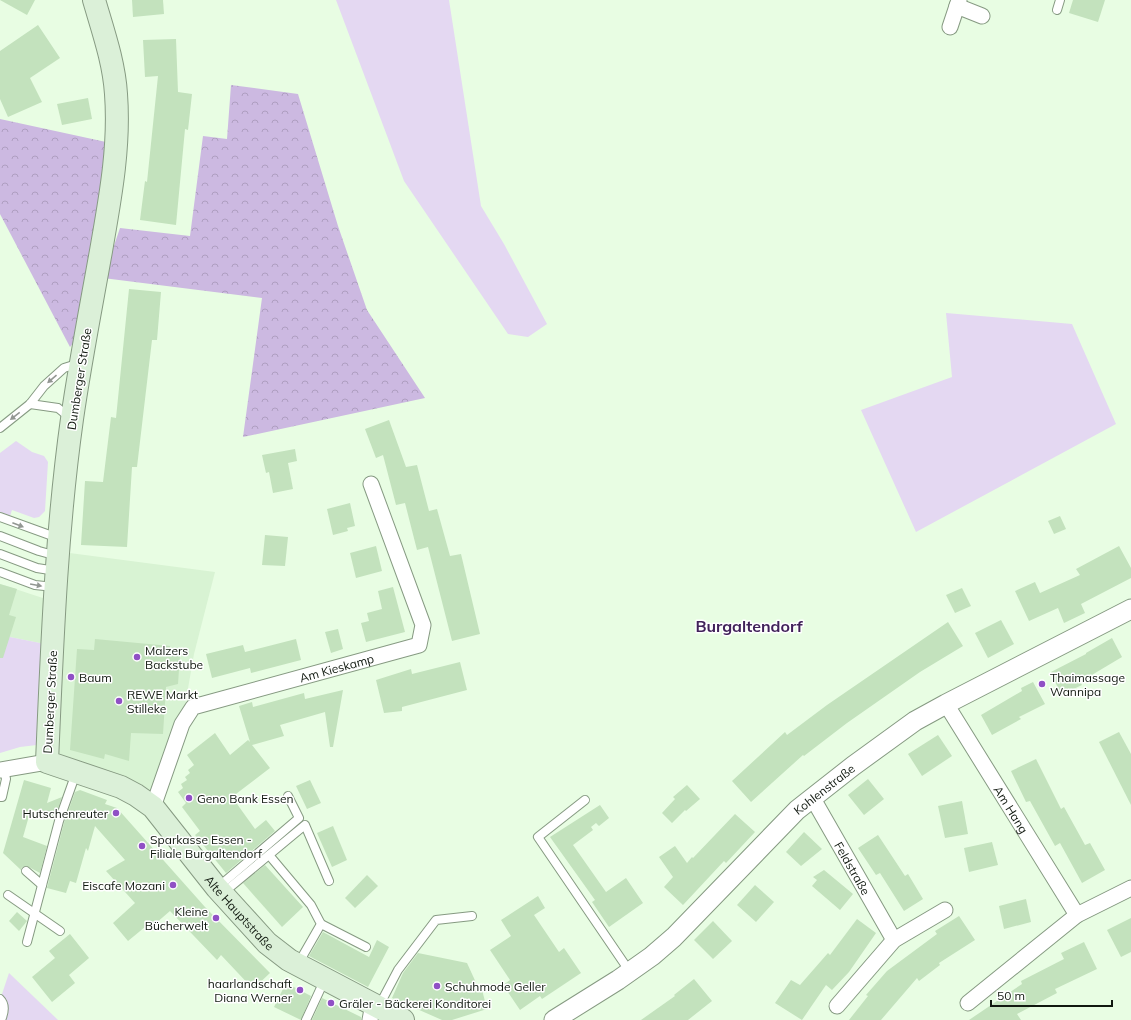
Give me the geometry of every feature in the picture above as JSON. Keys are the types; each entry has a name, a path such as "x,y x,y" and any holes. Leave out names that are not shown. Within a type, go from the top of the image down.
{"main road":[{"name":"Dumberger Straße","path":"47,762 57,563 72,420 107,216 117,134 116,92 110,54 94,0"},
{"name":"Alte Hauptstraße","path":"47,762 121,787 153,807 220,890 267,943 298,965 325,979 374,1010 402,1020"}],"street":[{"path":"950,27 958,3 982,16"},
{"name":"Am Kieskamp","path":"153,807 182,724 192,707 419,645 423,625 371,484"},
{"name":"Kohlenstraße","path":"554,1020 630,972 674,936 782,824 812,798 915,721 1131,609"},
{"name":"Am Hang","path":"946,704 1077,915"},
{"path":"2,769 47,762"},
{"name":"Feldstraße","path":"812,798 894,940"},
{"path":"968,1003 1077,915 1131,888"},
{"path":"837,1006 894,940 945,910"}],"lane":[{"path":"1057,10 1060,0"},
{"path":"0,428 30,404 44,386 64,368 81,363"},
{"path":"30,404 58,408 72,420"},
{"path":"0,517 57,563"},
{"path":"0,536 39,551 57,563"},
{"path":"0,554 37,568 57,563"},
{"path":"0,572 35,585 57,563"},
{"path":"0,798 2,797 6,779 2,769"},
{"path":"27,942 59,821 77,772"},
{"path":"220,890 299,818 288,796"},
{"path":"585,800 538,837 630,972"},
{"path":"220,890 269,855 305,825 329,881"},
{"path":"269,855 311,905 321,924 366,947"},
{"path":"26,871 42,885"},
{"path":"8,896 34,915 60,931"},
{"path":"374,1010 398,970 436,920 472,916"},
{"path":"298,965 321,924"},
{"path":"306,1020 325,979"},
{"path":"0,999 3,1002 4,1013 1,1020"}],"shaded area":[{"path":"336,0 449,0 481,206 504,244 547,324 528,337 508,334 404,181"},
{"path":"946,313 1072,324 1116,424 916,532 861,410 952,377"},
{"path":"16,441 32,452 44,456 48,462 45,511 39,517 34,518 12,510 10,516 0,512 0,453"},
{"path":"62,552 215,572 194,654 182,723 153,792 59,754 61,704 57,610"},
{"path":"0,584 52,601 50,645 0,635"},
{"path":"0,635 50,645 45,744 20,747 0,753"},
{"path":"9,973 58,1020 0,1020 0,1000"}],"green space":[{"path":"231,85 298,94 338,226 367,310 425,398 243,437 262,298 103,278 120,228 190,236 203,136 227,139"},
{"path":"0,119 106,142 97,221 74,342 70,347 0,214"}],"building":[{"path":"0,0 35,0 27,15"},
{"path":"132,0 163,0 164,14 133,17"},
{"path":"1073,0 1105,0 1098,22 1069,13"},
{"path":"38,25 60,58 30,78 42,102 8,117 0,99 0,51"},
{"path":"176,39 178,92 192,94 188,130 185,129 176,225 140,220 145,181 147,182 158,76 145,77 143,40"},
{"path":"88,98 92,119 62,125 57,104"},
{"path":"129,289 161,292 157,340 152,340 137,467 132,467 127,547 81,545 85,481 103,482 111,417 116,418"},
{"path":"389,420 406,467 417,465 429,511 437,509 450,556 461,554 480,634 452,641 428,547 417,550 405,503 396,505 383,455 376,458 365,429"},
{"path":"295,449 297,461 288,463 293,489 273,493 269,472 266,473 262,455"},
{"path":"350,503 355,526 347,528 348,531 333,535 327,509"},
{"path":"1060,516 1066,529 1054,534 1048,521"},
{"path":"265,535 288,537 285,566 262,565"},
{"path":"376,546 382,571 356,578 350,553"},
{"path":"1119,546 1131,568 1131,578 1081,604 1085,613 1064,623 1058,608 1029,621 1015,591 1035,582 1040,593 1080,575 1076,569"},
{"path":"0,584 17,589 9,615 16,617 3,658 0,658"},
{"path":"393,587 405,632 366,642 361,623 369,621 367,613 382,609 378,591"},
{"path":"962,588 971,606 955,613 946,595"},
{"path":"1001,620 1014,644 988,658 975,633"},
{"path":"948,622 963,646 920,672 847,723 804,756 803,755 751,802 732,781 785,732 787,735 827,705"},
{"path":"338,629 343,649 331,653 325,632"},
{"path":"1112,638 1122,657 1080,682 1082,685 1061,695 1051,672 1086,654"},
{"name":"REWE Markt Stilleke","path":"95,639 170,646 170,652 180,655 178,684 166,687 163,734 131,733 129,761 105,754 104,759 70,750 77,649 94,650"},
{"path":"296,639 301,660 251,673 250,668 212,678 206,654 243,645 245,652"},
{"path":"460,662 467,690 402,707 402,711 384,713 376,680 411,669 412,674"},
{"path":"1033,682 1045,704 1019,717 1021,719 992,735 981,715 1022,691 1021,688"},
{"path":"343,690 333,747 330,747 325,712 280,725 284,736 252,745 270,768 232,797 255,829 266,820 275,831 226,873 195,835 200,831 182,807 186,803 178,792 183,788 181,784 187,780 185,777 190,773 188,770 194,765 187,755 215,733 230,755 248,740 250,742 239,706 252,702 253,707 304,693 305,699"},
{"path":"1119,732 1131,754 1131,805 1099,742"},
{"path":"938,735 952,756 922,776 908,754"},
{"path":"1036,759 1061,809 1064,807 1085,845 1090,843 1105,870 1082,883 1060,843 1055,846 1030,801 1026,802 1011,771"},
{"path":"868,779 884,799 864,815 848,795"},
{"path":"24,780 51,788 47,803 62,797 55,817 31,809 23,837 47,846 40,873 27,866 22,867 21,870 3,853"},
{"path":"310,780 321,803 307,809 296,786"},
{"path":"687,785 700,799 686,811 685,810 672,823 662,813 675,799 673,797"},
{"path":"80,790 107,800 105,804 117,808 205,907 270,973 253,989 221,955 217,960 170,911 148,930 145,927 128,941 113,923 135,903 106,871 125,860 95,826 88,851 86,848 76,883 70,881 66,893 47,888 64,823 75,792"},
{"path":"962,801 968,834 945,838 938,806"},
{"path":"600,805 609,818 599,826 596,823 591,827 593,830 573,845 606,892 626,878 643,903 609,927 592,902 595,900 550,837"},
{"path":"735,814 755,832 726,863 724,861 683,905 664,887 673,877 659,857 675,846 687,863"},
{"path":"333,826 347,860 332,867 317,833"},
{"path":"804,832 822,849 801,866 786,852"},
{"path":"878,835 905,876 908,874 923,899 904,911 880,873 876,875 858,848"},
{"path":"992,842 998,865 969,872 964,848"},
{"path":"265,865 303,907 282,927 243,883"},
{"path":"824,870 853,894 840,910 812,886 817,880 813,877"},
{"path":"367,875 378,886 355,908 345,898"},
{"path":"755,885 774,902 756,922 737,905"},
{"path":"538,896 545,908 534,915 559,952 564,948 581,973 542,999 540,996 520,1010 503,985 510,980 490,950 511,936 501,920"},
{"path":"1026,899 1031,922 1004,929 999,906"},
{"path":"17,912 27,921 19,931 9,921"},
{"path":"959,916 975,940 939,963 940,965 919,981 917,978 881,1020 849,1020 868,996 866,995 887,971 937,934 935,931"},
{"path":"1131,918 1131,952 1121,957 1107,930"},
{"path":"857,919 876,933 849,972 832,990 826,985 802,1020 775,1003 791,980 800,985 828,953 830,955"},
{"path":"713,921 732,941 713,959 694,940"},
{"path":"323,932 369,957 377,940 389,947 368,987 309,956"},
{"path":"70,934 89,958 69,975 75,983 52,1002 32,977 55,958 49,951"},
{"path":"1084,942 1097,969 1055,989 1057,993 1017,1014 1021,1020 969,1020 1022,984 1021,981 1064,959 1061,953"},
{"name":"Schuhmode Geller","path":"418,953 467,963 478,987 481,986 487,1009 452,1020 442,1020 392,998 403,973"},
{"path":"694,979 712,1001 688,1020 641,1020 675,996 674,995"},
{"path":"286,983 311,996 301,1020 274,1007"},
{"path":"322,998 361,1017 361,1020 312,1020"}],"place":[{"name":"Malzers Backstube","path":"137,657"},
{"name":"Baum","path":"71,677"},
{"name":"Thaimassage Wannipa","path":"1042,684"},
{"name":"REWE Markt Stilleke","path":"119,701"},
{"name":"Geno Bank Essen","path":"189,798"},
{"name":"Hutschenreuter","path":"116,813"},
{"name":"Sparkasse Essen - Filiale Burgaltendorf","path":"142,846"},
{"name":"Eiscafe Mozani","path":"173,885"},
{"name":"Kleine Bücherwelt","path":"216,918"},
{"name":"Schuhmode Geller","path":"437,986"},
{"name":"haarlandschaft Diana Werner","path":"300,990"},
{"name":"Gräler - Bäckerei Konditorei","path":"331,1003"}],"district":[{"name":"Burgaltendorf","path":"749,626"}]}
